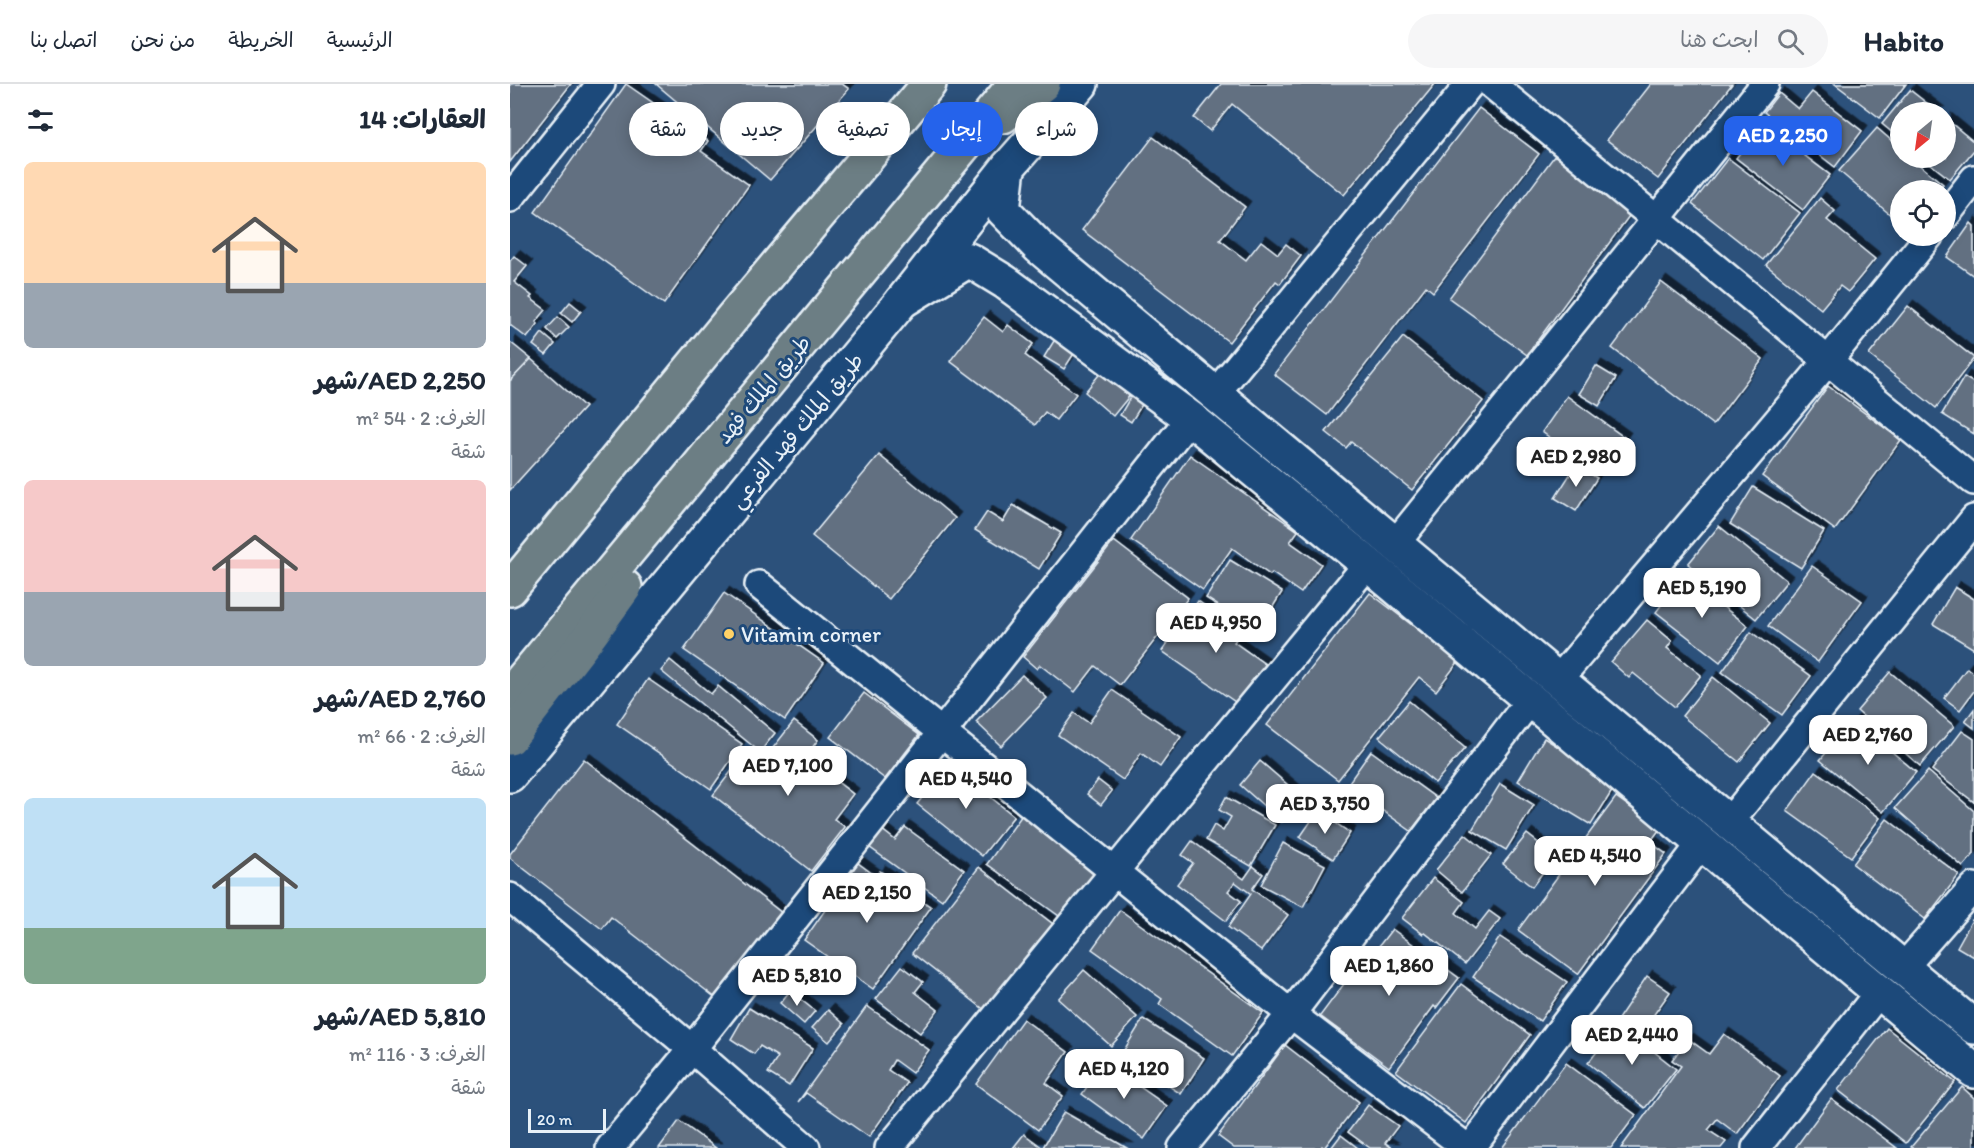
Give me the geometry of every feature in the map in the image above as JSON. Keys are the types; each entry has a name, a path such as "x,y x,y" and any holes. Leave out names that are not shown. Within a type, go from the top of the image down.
{"highway":[{"path":"510,589 928,84"},
{"name":"طريق الملك فهد","path":"1000,102 1015,84"},
{"path":"1003,116 1043,84"},
{"name":"طريق الملك فهد","path":"510,694 955,156"},
{"path":"510,738 591,634 783,365"}],"main road":[{"name":"طريق الملك فهد الفرعي","path":"510,775 902,301 1008,167 1081,84"},
{"path":"1008,167 1003,210 1039,247 1974,1027"},
{"path":"902,301 969,260 1005,282 1190,418 1974,1071"},
{"path":"510,564 733,317"}],"street":[{"path":"511,196 601,84"},
{"path":"1215,394 1470,84"},
{"path":"1491,84 1974,481"},
{"path":"889,1148 1114,872 1374,570 1383,576 1397,546 1765,84"},
{"path":"1956,202 1974,179"},
{"path":"1558,680 1828,361 1921,246"},
{"path":"609,1148 692,1049 1190,418"},
{"path":"1729,822 1974,519"},
{"path":"759,585 1291,1014 1469,1148 1701,844"},
{"path":"1182,1148 1291,1014 1530,700"},
{"path":"1903,968 1974,886"},
{"path":"510,897 806,1148"},
{"path":"1756,1148 1879,992"}],"building":[{"path":"510,84 571,84 510,162"},
{"path":"626,84 652,102 629,102 629,156 708,156 749,185 664,304 535,212"},
{"path":"656,84 842,84 849,89 838,102 816,102 816,127 804,141 804,102 720,102 720,138 708,128 708,102 677,102"},
{"path":"1221,84 1435,84 1344,195 1232,104 1210,131 1194,118"},
{"path":"1651,84 1732,84 1658,179 1607,140"},
{"path":"1835,84 1906,84 1880,118"},
{"path":"1910,90 1925,102 1900,102"},
{"path":"1812,92 1862,131 1835,167 1764,112 1779,93 1798,109"},
{"path":"1479,108 1539,154 1433,292 1426,286 1327,415 1274,374"},
{"path":"1890,114 1890,131 1882,124"},
{"path":"1763,124 1830,175 1803,210 1736,158"},
{"path":"1956,127 1974,142 1974,150 1950,179 1936,168 1956,168"},
{"path":"1877,128 1890,139 1890,168 1923,168 1938,180 1890,180 1890,214 1839,171"},
{"path":"1153,137 1245,207 1220,240 1246,260 1261,241 1278,254 1286,244 1301,256 1280,284 1276,281 1229,342 1082,230"},
{"path":"1555,155 1632,212 1527,355 1449,298"},
{"path":"742,156 791,156 770,180"},
{"path":"1728,158 1800,213 1763,260 1692,204"},
{"path":"1820,198 1835,211 1827,220 1875,259 1848,292 1840,286 1821,309 1766,265"},
{"path":"1971,223 1974,226 1974,276 1947,257"},
{"path":"514,256 527,266 514,282 546,310 527,338 510,325 510,261"},
{"path":"1661,282 1763,359 1713,425 1612,348"},
{"path":"570,302 581,311 572,322 561,313"},
{"path":"1908,306 1974,358 1936,408 1869,355"},
{"path":"558,317 569,327 557,339 547,329"},
{"path":"984,317 1003,332 1008,325 1033,344 1025,355 1076,394 1056,420 1045,412 1035,425 950,361"},
{"path":"542,333 555,344 546,355 533,345"},
{"path":"1057,336 1077,349 1064,369 1044,357"},
{"path":"1403,337 1483,401 1412,490 1351,442 1346,448 1326,432"},
{"path":"510,342 531,359 510,381"},
{"path":"531,359 585,407 510,490 510,381"},
{"path":"1107,365 1135,389 1113,416 1085,392"},
{"path":"1596,366 1616,378 1599,406 1579,394"},
{"path":"1964,377 1974,383 1974,434 1942,414"},
{"path":"1828,386 1901,440 1835,530 1762,476"},
{"path":"1131,396 1143,403 1131,422 1120,415"},
{"path":"1567,396 1625,438 1600,473 1542,432"},
{"path":"879,455 955,518 889,599 812,536"},
{"path":"1190,455 1298,531 1290,542 1321,564 1301,593 1272,573 1270,575 1232,548 1203,590 1131,540"},
{"path":"1576,465 1597,478 1576,511 1555,498"},
{"path":"1753,487 1824,531 1801,568 1730,524"},
{"path":"1013,505 1061,533 1039,569 975,530 987,512 1003,522"},
{"path":"1719,526 1787,581 1756,619 1688,564"},
{"path":"1114,541 1188,598 1120,685 1095,666 1075,692 1040,665 1037,669 1023,657"},
{"path":"1230,560 1282,592 1258,631 1206,598"},
{"path":"1812,566 1862,601 1818,662 1768,626"},
{"path":"1683,576 1748,626 1720,662 1656,612"},
{"path":"1955,587 1974,599 1974,649 1933,624"},
{"path":"724,593 824,663 785,720 684,650"},
{"path":"1370,593 1459,661 1436,691 1419,677 1338,780 1267,725"},
{"path":"1198,601 1241,632 1234,642 1269,667 1241,706 1162,651"},
{"path":"1647,620 1672,641 1667,648 1701,675 1675,707 1633,673 1629,678 1611,662"},
{"path":"1751,632 1811,676 1782,715 1722,672"},
{"path":"670,660 711,694 718,686 775,733 760,752 661,671"},
{"path":"1967,668 1974,674 1974,691 1960,710 1944,698"},
{"path":"1890,672 1954,726 1920,766 1857,711"},
{"path":"1022,675 1047,698 1001,746 976,722"},
{"path":"1713,677 1770,723 1739,762 1682,716"},
{"path":"648,679 742,744 711,789 617,724"},
{"path":"1112,690 1181,737 1160,767 1141,753 1123,780 1058,735 1074,713 1089,723"},
{"path":"864,693 919,735 885,779 830,737"},
{"path":"1409,701 1465,748 1435,783 1379,737"},
{"path":"1974,709 1974,728 1965,721"},
{"path":"1854,720 1916,772 1883,812 1820,760"},
{"path":"794,721 818,740 805,757 853,794 834,819 845,827 811,871 713,795 747,751 762,762"},
{"path":"1962,731 1974,739 1974,802 1932,770"},
{"path":"1544,738 1617,783 1591,825 1518,781"},
{"path":"1371,751 1436,798 1411,831 1347,785"},
{"path":"584,759 787,917 721,1002 611,917 602,929 510,858 510,854"},
{"path":"1260,761 1303,798 1282,822 1240,785"},
{"path":"949,764 1014,816 982,856 917,804"},
{"path":"1816,771 1880,818 1851,857 1787,811"},
{"path":"1928,771 1974,811 1974,854 1963,867 1895,808"},
{"path":"1098,780 1112,791 1101,805 1087,794"},
{"path":"1500,784 1534,805 1506,850 1472,830"},
{"path":"1226,797 1275,825 1251,866 1206,840 1214,825 1223,831 1231,817 1219,810"},
{"path":"1616,797 1660,829 1650,842 1666,854 1578,974 1518,930"},
{"path":"1318,811 1350,833 1333,859 1300,837"},
{"path":"1022,815 1101,872 1066,921 987,864"},
{"path":"1887,819 1959,875 1925,919 1853,864"},
{"path":"905,827 964,870 942,900 869,847 881,829 895,840"},
{"path":"1465,834 1491,855 1462,892 1436,870"},
{"path":"1527,834 1555,856 1532,887 1503,864"},
{"path":"1192,841 1244,879 1253,866 1263,874 1252,889 1288,915 1261,951 1228,927 1251,894 1235,882 1228,891 1241,901 1226,921 1177,884 1193,863 1182,855"},
{"path":"1283,843 1325,865 1303,907 1261,885"},
{"path":"858,863 877,877 880,871 931,907 873,989 804,940"},
{"path":"979,867 1053,924 986,1011 912,953"},
{"path":"1433,878 1464,902 1456,913 1475,929 1489,911 1500,919 1465,964 1402,918"},
{"path":"1120,910 1263,1013 1232,1056 1159,1004 1162,999 1092,949"},
{"path":"1972,920 1974,921 1974,957 1957,947"},
{"path":"1392,929 1459,978 1436,1008 1434,1006 1389,1067 1320,1016 1361,961 1365,964"},
{"path":"1500,937 1567,982 1540,1021 1473,977"},
{"path":"902,966 923,982 915,992 938,1010 920,1033 876,999"},
{"path":"1084,970 1137,1017 1111,1046 1058,999"},
{"path":"1647,976 1670,992 1640,1034 1618,1019"},
{"path":"1461,984 1530,1035 1466,1123 1396,1071"},
{"path":"790,991 815,1011 804,1024 780,1003"},
{"path":"867,1006 929,1050 912,1073 894,1060 888,1070 907,1083 869,1137 806,1093 798,1102"},
{"path":"749,1008 813,1048 789,1086 768,1073 778,1057 760,1046 754,1054 731,1039"},
{"path":"828,1010 844,1024 829,1042 812,1028"},
{"path":"1023,1019 1068,1052 1046,1083 1063,1096 1038,1130 976,1084"},
{"path":"1143,1019 1204,1058 1181,1094 1121,1055"},
{"path":"1619,1024 1676,1069 1645,1108 1588,1063"},
{"path":"1887,1028 1955,1082 1906,1143 1838,1090"},
{"path":"1724,1034 1780,1076 1737,1134 1717,1119 1708,1130 1726,1142 1721,1148 1621,1148 1681,1066 1672,1060 1688,1039 1709,1054"},
{"path":"1285,1045 1359,1102 1324,1148 1322,1146 1321,1148 1234,1148 1218,1136"},
{"path":"1104,1062 1167,1106 1144,1139 1082,1094"},
{"path":"1566,1063 1636,1115 1611,1148 1502,1148"},
{"path":"1962,1087 1974,1098 1974,1148 1911,1147"},
{"path":"1831,1099 1897,1148 1795,1148"},
{"path":"1368,1105 1398,1126 1385,1143 1393,1148 1370,1148 1348,1132"},
{"path":"1064,1112 1127,1148 1043,1147"},
{"path":"679,1121 716,1148 659,1148"},
{"path":"1024,1134 1043,1148 1013,1148"},
{"path":"1341,1135 1358,1148 1331,1148"}],"place":[{"name":"Vitamin corner","path":"729,634"}]}
